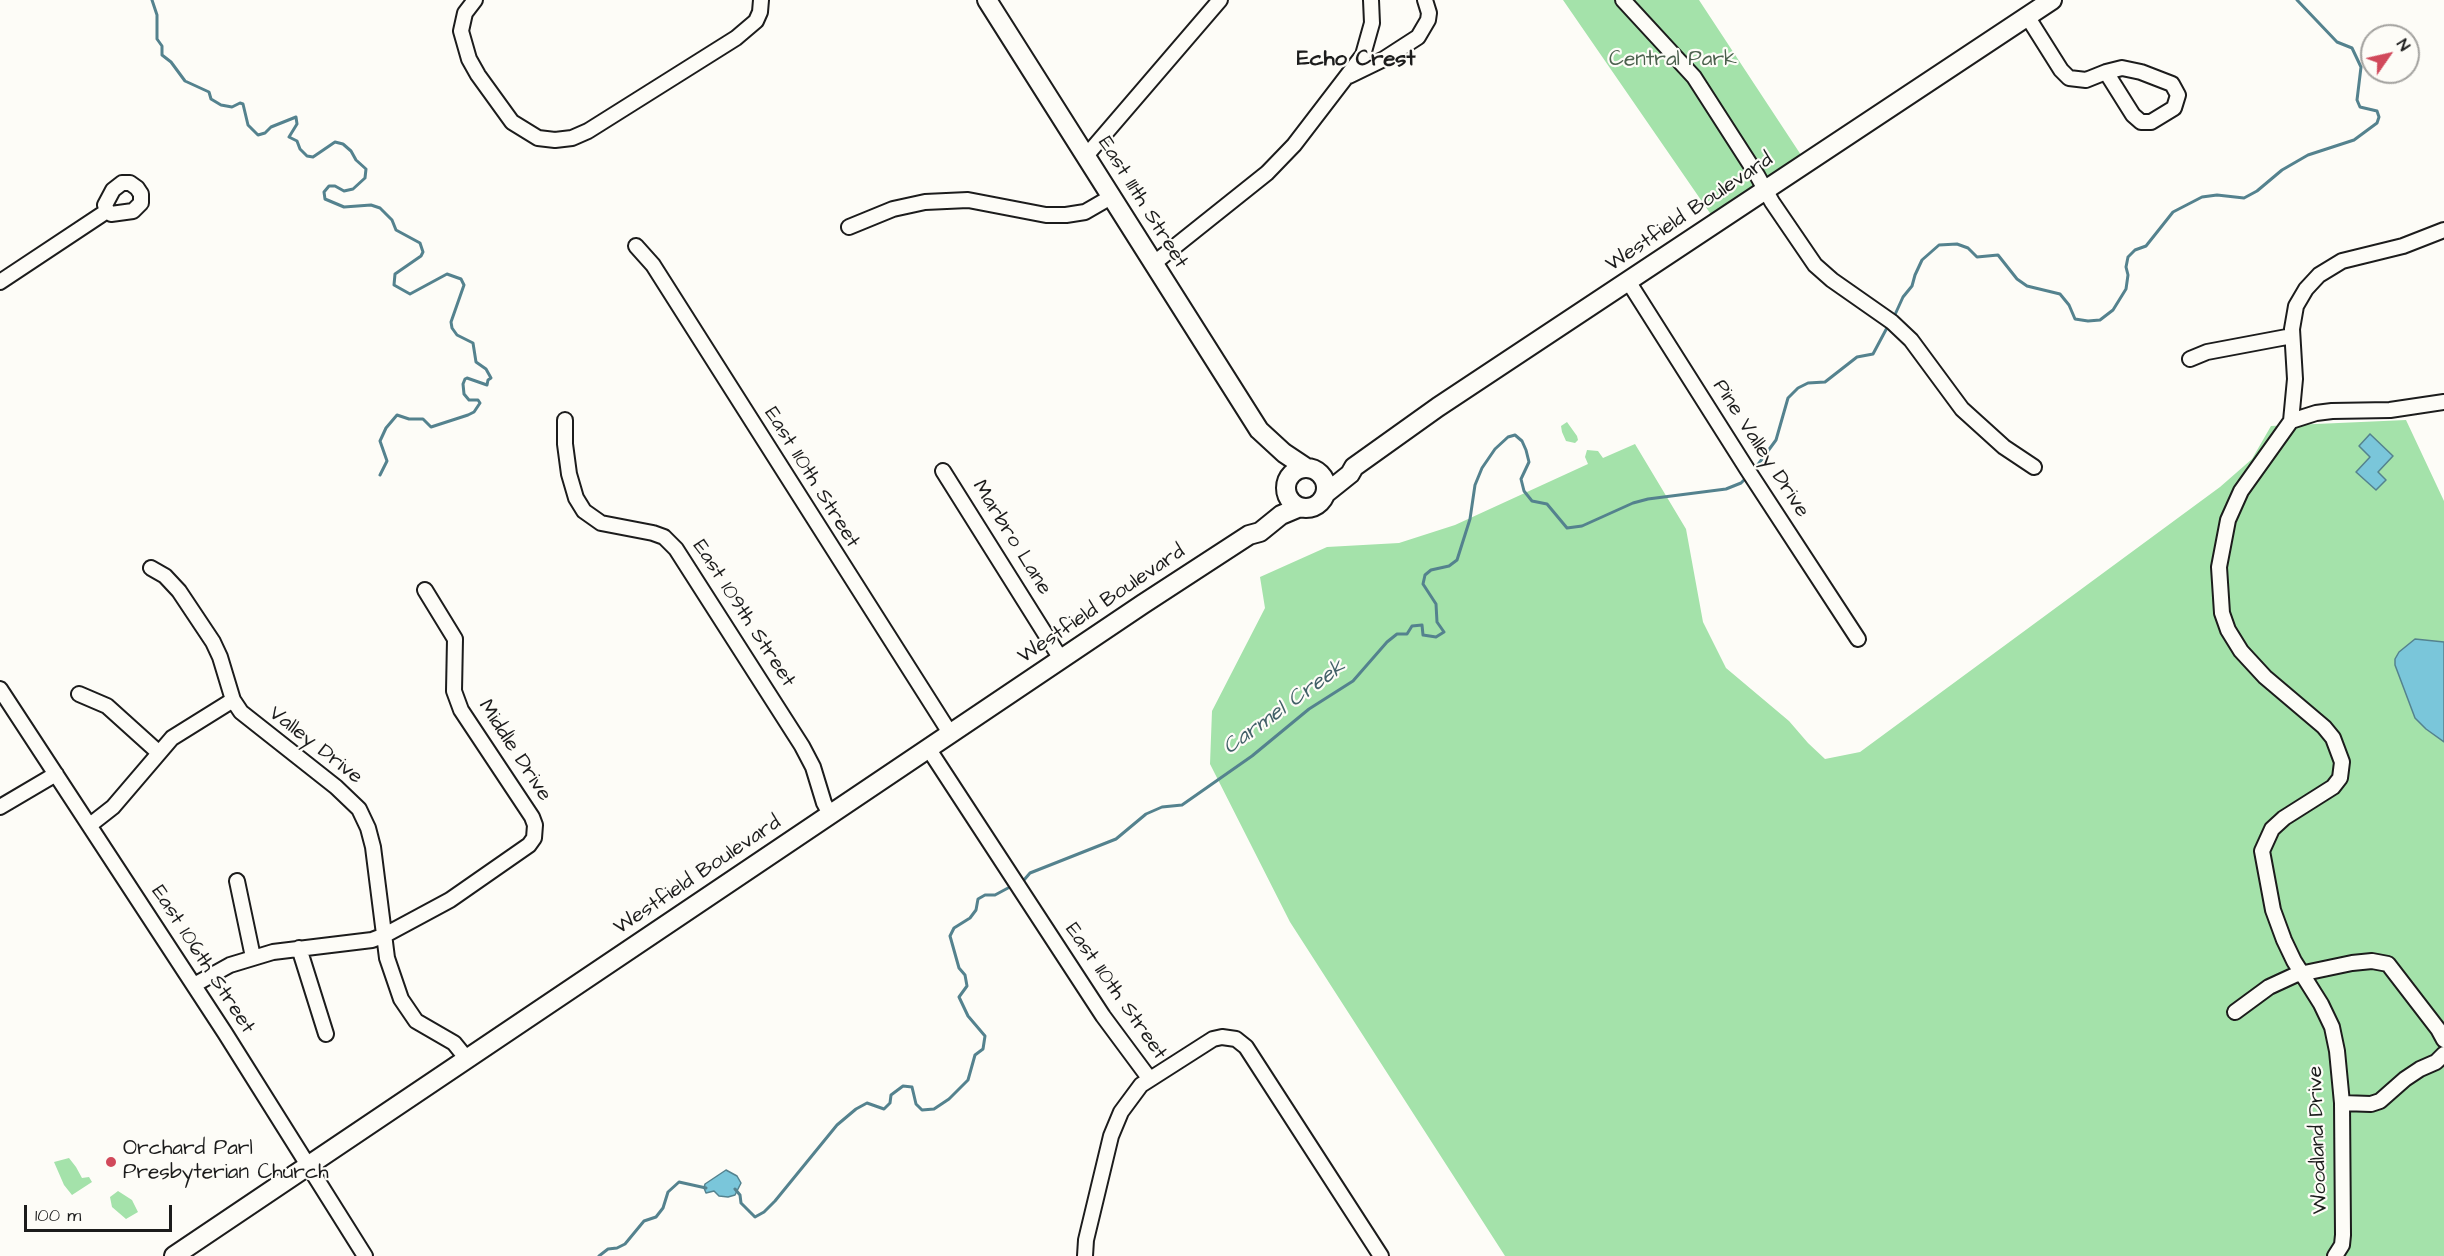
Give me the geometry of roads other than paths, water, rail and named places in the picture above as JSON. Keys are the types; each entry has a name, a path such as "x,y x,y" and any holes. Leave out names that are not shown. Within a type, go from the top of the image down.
{"main road":[{"name":"East 111th Street","path":"987,0 1259,430 1284,453 1310,468"},
{"name":"Westfield Boulevard","path":"1310,468 1335,471 1354,467 1438,407 2052,0"},
{"name":"East 111th Street","path":"1259,430 1260,439 1278,461 1286,485"},
{"name":"Westfield Boulevard","path":"1325,494 1350,474 1354,467"},
{"path":"1310,468 1324,479 1325,494 1316,506 1300,507 1289,499 1286,485 1292,472 1310,468"},
{"name":"Westfield Boulevard","path":"1249,535 1286,485"},
{"name":"Westfield Boulevard","path":"174,1256 1060,659 1249,535 1260,532 1281,515 1300,507"}],"street":[{"path":"475,0 465,13 461,31 469,58 478,75 497,104 521,129 538,138 555,140 572,138 588,131 736,38 756,21 762,0"},
{"path":"1086,156 1220,0"},
{"path":"1153,264 1280,160 1363,55 1372,23 1371,0"},
{"path":"1347,77 1390,55 1418,36 1428,20 1429,13 1425,0"},
{"path":"1623,0 1694,77 1765,191 1815,265 1832,280 1889,320 1911,340 1962,409 2004,447 2034,467"},
{"path":"2027,16 2061,70 2069,78 2086,80 2106,72 2122,68 2129,69 2172,84 2178,95 2174,108 2151,122 2141,122 2133,115 2106,72"},
{"path":"849,227 893,209 925,202 949,200 986,202 1046,215 1066,215 1085,212 1111,197"},
{"path":"0,282 107,211"},
{"path":"2444,230 2403,246 2357,256 2331,267 2306,289 2296,306 2292,336 2295,379 2291,421 2325,412 2390,410 2444,402"},
{"name":"East 110th Street","path":"636,246 652,265 950,733"},
{"name":"Pine Valley Drive","path":"1628,281 1858,639"},
{"path":"2190,359 2207,352 2292,336"},
{"name":"East 109th Street","path":"566,420 565,444 569,474 576,498 584,511 601,523 664,537 676,549 802,746 813,767 824,803 830,814"},
{"name":"Woodland Drive","path":"2291,421 2241,491 2228,520 2219,567 2222,613 2228,630 2241,651 2265,677 2324,727 2334,738 2342,762 2340,778 2333,787 2272,829 2262,851 2273,910 2284,940 2316,993 2331,1027 2337,1051 2342,1103 2343,1235 2342,1245 2335,1256"},
{"name":"Marbro Lane","path":"944,471 1060,659"},
{"name":"Valley Drive","path":"151,568 165,576 175,586 213,642 233,700 247,718 336,787 359,809 368,828 373,847 390,969 401,999 410,1015 430,1031 458,1046 466,1059"},
{"name":"Middle Drive","path":"194,985 224,968 253,957 299,948 372,940 385,935 458,895 529,845 535,832 532,817 461,710 454,691 455,639 425,590"},
{"name":"East 106th Street","path":"0,689 194,985 365,1256"},
{"path":"79,694 107,706 158,752"},
{"path":"90,825 113,807 158,752 187,727 233,700"},
{"name":"East 110th Street","path":"927,748 1097,1007 1149,1078 1213,1039 1222,1037 1236,1039 1246,1047 1381,1256"},
{"path":"0,807 56,774"},
{"path":"237,881 253,957"},
{"path":"299,948 326,1034"},
{"path":"2235,1012 2269,987 2302,973 2372,961 2388,964 2444,1040"},
{"path":"2342,1103 2372,1104 2380,1101 2405,1079 2436,1062 2444,1054"},
{"path":"1085,1256 1086,1240 1111,1136 1131,1096 1149,1078"}],"water":[{"path":"2370,434 2393,456 2378,472 2386,480 2376,490 2356,472 2370,457 2359,446"},
{"path":"2415,639 2444,642 2444,742 2415,718 2395,665 2399,652"},
{"path":"726,1170 737,1176 741,1183 735,1195 719,1196 714,1191 706,1193 705,1184"}],"waterway":[{"path":"152,0 157,15 157,39 162,46 162,55 171,62 185,81 209,92 211,99 221,105 232,107 243,104 248,125 258,135 296,117 297,124 289,137 297,141 300,149 307,156 313,157 335,142 343,144 351,151 356,160 366,169 365,178 353,189 344,191 335,186 329,186 324,192 325,199 344,207 371,205 380,208 392,220 396,230 420,243 423,252 421,256 395,274 394,285 410,294 447,274 461,279 464,285 451,322 457,335 473,343 476,362 486,369 491,378 487,385 465,379 464,394 469,400 478,400 480,403 474,412 468,415 431,427 423,419 409,419 397,415 386,428 380,441 387,461 380,475"},
{"name":"Carmel Creek","path":"1893,319 1903,297 1912,286 1922,260 1939,245 1957,244 1968,248 1977,257 1998,255 2017,279 2027,286 2060,294 2069,305 2075,319 2100,320 2113,310 2126,289 2128,257 2135,250 2146,246 2173,212 2202,197 2217,195 2244,198 2257,191 2282,170 2308,155 2354,140 2377,123 2379,117 2377,111 2360,107 2357,100 2361,67 2352,48 2337,42 2297,0"},
{"name":"Carmel Creek","path":"1754,470 1776,440 1788,398 1798,388 1808,383 1825,382 1857,357 1873,354 1889,324"},
{"name":"Carmel Creek","path":"1024,880 1030,873 1116,839 1146,814 1162,807 1182,805 1252,756 1309,709 1353,681 1387,642 1397,634 1407,634 1412,626 1422,625 1423,635 1436,637 1444,632 1437,622 1436,604 1423,584 1425,575 1431,570 1449,566 1457,560 1470,519 1475,485 1482,468 1495,449 1508,437 1515,435 1522,441 1526,450 1529,462 1521,479 1524,491 1532,501 1547,504 1567,528 1582,526 1633,503 1726,489 1741,483 1747,477"},
{"name":"Carmel Creek","path":"735,1189 740,1195 741,1203 755,1217 775,1201 837,1125 856,1109 867,1103 884,1109 890,1103 891,1095 903,1086 912,1087 916,1104 922,1110 934,1109 949,1099 968,1080 975,1055 983,1049 985,1036 968,1016 959,997 967,986 950,936 954,928 970,918 976,910 978,899 985,895 995,895 1008,888"},
{"name":"Carmel Creek","path":"599,1256 608,1249 625,1244 644,1221 656,1217 663,1208 668,1192 679,1182 706,1188"}],"place":[{"name":"Orchard Parl Presbyterian Church","path":"111,1162"}],"district":[{"name":"Echo Crest","path":"1356,60"}],"park label":[{"name":"Central Park","path":"1673,61"}]}
